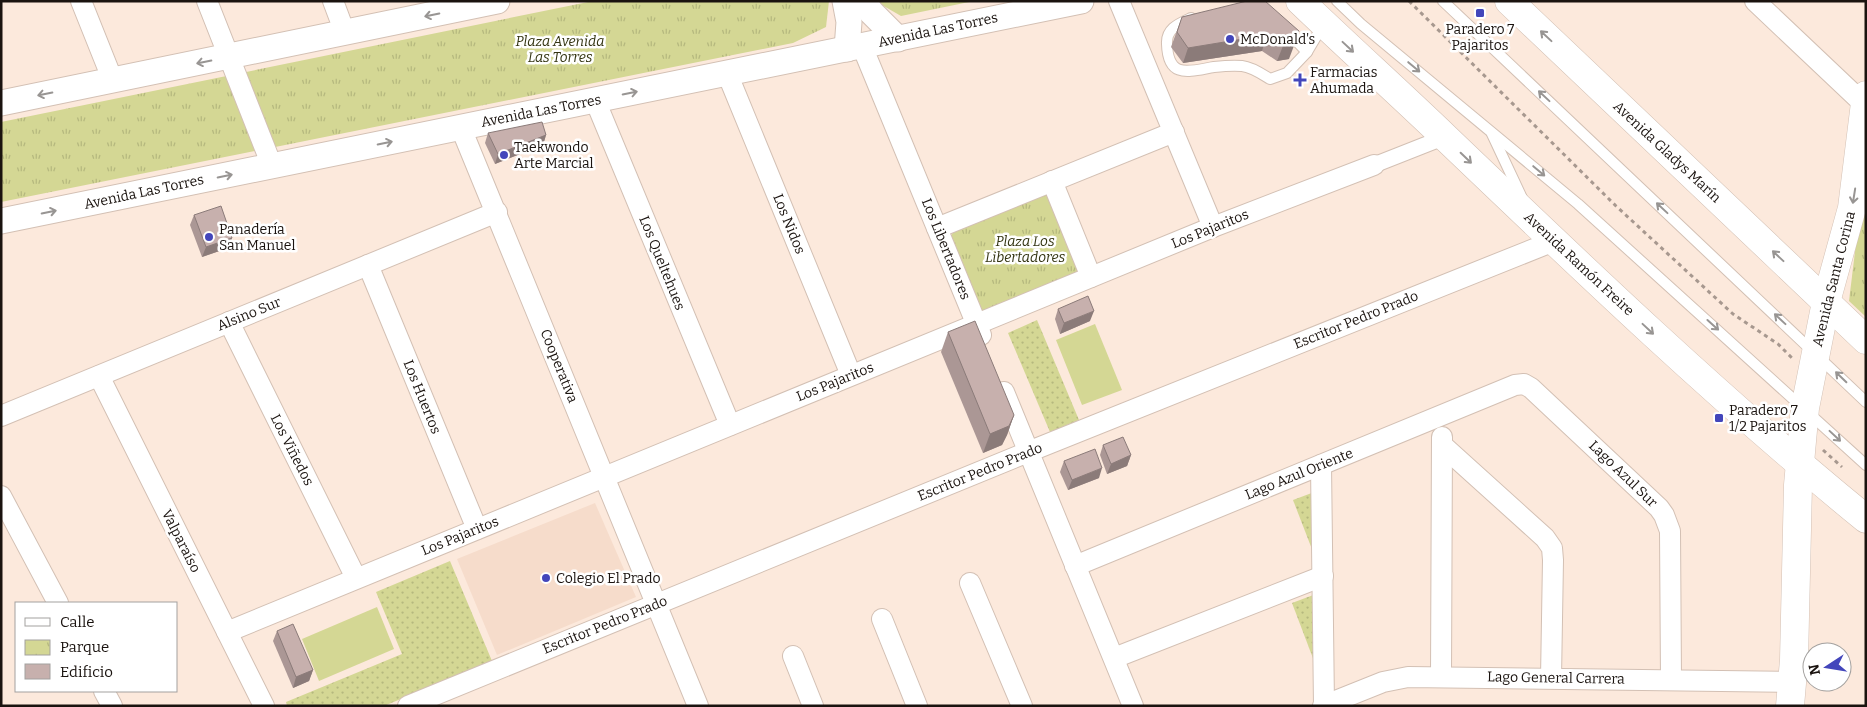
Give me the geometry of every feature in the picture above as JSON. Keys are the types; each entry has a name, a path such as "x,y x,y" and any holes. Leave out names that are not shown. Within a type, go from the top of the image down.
{"main road":[{"name":"Avenida Ramón Freire","path":"1300,1 1330,12 1445,137 1545,233 1687,365 1866,519"},
{"name":"Avenida Gladys Marín","path":"1509,1 1866,340"},
{"name":"Avenida Santa Corina","path":"1792,694 1799,463 1805,408 1804,357 1826,302 1852,208 1865,100"},
{"path":"1797,516 1805,502 1810,498 1837,495"}],"street":[{"path":"81,1 113,80"},
{"path":"207,1 272,166"},
{"path":"333,1 345,33"},
{"path":"1,103 345,33 466,4 497,1"},
{"path":"845,1 855,47"},
{"path":"863,1 871,12 898,39"},
{"name":"Avenida Las Torres","path":"1,221 1081,1"},
{"path":"1119,1 1214,227"},
{"path":"1755,1 1865,100"},
{"name":"Los Libertadores","path":"855,47 937,228 987,351"},
{"name":"Los Nidos","path":"727,74 851,376"},
{"name":"Los Queltehues","path":"595,100 730,425"},
{"name":"Cooperativa","path":"461,128 698,706"},
{"path":"937,228 1174,132"},
{"name":"Los Pajaritos","path":"227,632 1214,227 1445,137"},
{"path":"1052,181 1092,277"},
{"name":"Alsino Sur","path":"1,416 497,212"},
{"name":"Escritor Pedro Prado","path":"408,706 1028,452 1545,233"},
{"name":"Los Huertos","path":"368,265 477,529"},
{"name":"Los Viñedos","path":"229,322 356,578"},
{"name":"Valparaíso","path":"99,376 264,706"},
{"path":"998,378 1133,706"},
{"name":"Lago Azul Oriente","path":"1075,566 1515,385 1524,384"},
{"name":"Lago Azul Sur","path":"1524,384 1531,388 1659,508 1664,515 1670,531 1671,680"},
{"path":"1441,677 1442,415"},
{"path":"1442,445 1545,538 1552,548 1551,678"},
{"path":"1321,465 1324,706"},
{"path":"1,496 57,602"},
{"path":"1114,658 1323,576"},
{"path":"970,583 1022,706"},
{"path":"882,619 917,706"},
{"path":"793,656 813,706"},
{"name":"Lago General Carrera","path":"1324,706 1377,684 1408,677 1671,680 1792,694"},
{"path":"105,692 112,706"}],"lane":[{"path":"1444,1 1804,357 1866,402"},
{"path":"1198,15 1175,25 1166,38 1167,56 1174,67 1188,72 1216,67 1243,66 1270,79 1287,73 1308,52 1330,12 1361,24 1578,204 1866,464"},
{"path":"1279,24 1308,52"},
{"path":"1490,131 1545,233"}],"path":[{"path":"1409,1 1616,206 1733,314 1788,352 1804,357"}],"shaded area":[{"name":"Colegio El Prado","path":"595,503 636,597 497,655 457,559"}],"green space":[{"name":"Plaza Avenida Las Torres","path":"593,1 829,1 826,27 793,43 1,202 1,122"},
{"path":"875,1 974,1 901,16"},
{"path":"1866,161 1866,317 1849,301"},
{"name":"Plaza Los Libertadores","path":"1046,192 1081,263 1079,274 988,312 978,309 950,238 954,230"},
{"path":"1037,320 1079,420 1050,432 1008,333"},
{"path":"1095,324 1122,390 1082,405 1056,340"},
{"path":"1317,491 1315,557 1293,500"},
{"path":"450,561 492,661 384,706 287,706 286,702 402,654 376,592"},
{"path":"1316,594 1314,661 1292,603"},
{"path":"377,607 394,649 319,681 302,639"}],"building":[{"path":"1247,1 1265,1 1299,31 1295,43 1283,46 1267,35 1188,48 1177,32 1182,17"},
{"path":"542,122 546,135 498,154 488,133"},
{"path":"221,206 232,238 206,247 194,215"},
{"path":"1088,296 1094,311 1064,323 1058,309"},
{"path":"975,321 1014,415 1009,426 990,434 948,332"},
{"path":"1123,437 1131,455 1111,464 1103,445"},
{"path":"1095,449 1102,468 1072,480 1064,461"},
{"path":"293,624 313,670 296,677 277,631"}],"place":[{"name":"Paradero 7 Pajaritos","path":"1480,13"},
{"name":"McDonald's","path":"1230,39"},
{"name":"Farmacias Ahumada","path":"1300,80"},
{"name":"Taekwondo Arte Marcial","path":"504,155"},
{"name":"Panadería San Manuel","path":"209,237"},
{"name":"Paradero 7 1/2 Pajaritos","path":"1719,418"},
{"name":"Colegio El Prado","path":"546,578"}]}
